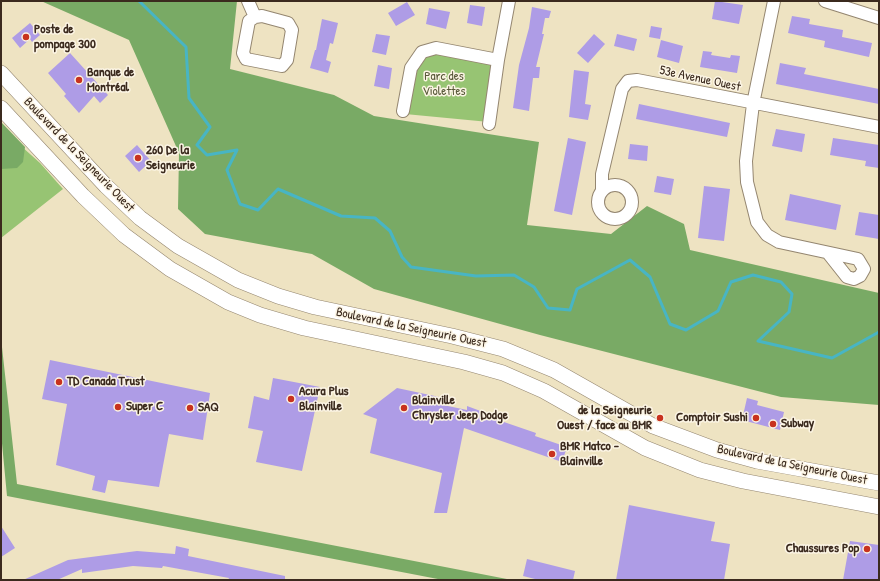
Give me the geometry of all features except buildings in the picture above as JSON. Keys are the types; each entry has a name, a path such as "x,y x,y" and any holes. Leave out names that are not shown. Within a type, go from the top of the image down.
{"main road":[{"name":"Boulevard de la Seigneurie Ouest","path":"1,73 101,181 140,218 178,246 214,268 247,284 315,307 477,341 516,353 554,370 633,415 677,436 730,454 879,483"},
{"name":"Boulevard de la Seigneurie Ouest","path":"1,108 97,211 136,245 193,284 238,306 304,328 464,362 503,373 540,389 622,436 666,458 712,474 755,484 879,507"},
{"path":"238,306 247,284"},
{"path":"386,346 391,323"},
{"path":"622,436 633,415"}],"street":[{"path":"248,1 255,17"},
{"path":"489,124 498,60 509,1"},
{"path":"774,1 753,104 746,161 746,182 757,222 767,235 778,242 828,253"},
{"path":"825,1 879,18"},
{"path":"262,16 288,23 292,30 287,60 282,66 246,59 243,53 249,21 255,17 262,16"},
{"path":"403,111 411,68 422,52 436,48 498,60"},
{"name":"53e Avenue Ouest","path":"602,191 602,174 622,89 628,81 637,80 753,104 879,127"}],"green space":[{"path":"41,1 237,1 230,69 334,95 374,116 539,142 527,225 611,234 647,206 684,224 690,250 879,293 879,405 781,397 540,335 374,289 312,254 205,234 178,209 179,153 129,40"},
{"name":"Parc des Violettes","path":"436,50 498,60 489,122 405,114 420,55"},
{"path":"1,122 25,147 23,162 17,168 1,169"},
{"path":"1,128 40,163 63,189 1,238"},
{"path":"1,338 17,484 512,580 443,580 7,496 1,433"}],"waterway":[{"path":"139,1 186,47 189,98 210,127 197,145 207,155 237,150 227,170 240,204 258,210 278,189 341,216 375,218 390,231 402,257 411,267 476,276 514,275 534,287 548,308 570,310 577,289 630,260 650,277 670,324 686,330 718,311 731,282 753,275 781,282 792,294 789,312 758,341 832,358 879,332"}],"place":[{"name":"Poste de pompage 300","path":"26,37"},
{"name":"Banque de Montréal","path":"79,80"},
{"name":"260 De la Seigneurie","path":"138,158"},
{"name":"TD Canada Trust","path":"59,382"},
{"name":"Acura Plus Blainville","path":"291,399"},
{"name":"Super C","path":"118,407"},
{"name":"SAQ","path":"190,408"},
{"name":"Blainville Chrysler Jeep Dodge","path":"404,408"},
{"name":"de la Seigneurie Ouest / face au BMR","path":"660,418"},
{"name":"Comptoir Sushi","path":"756,418"},
{"name":"Subway","path":"773,424"},
{"name":"BMR Matco - Blainville","path":"552,454"},
{"name":"Chaussures Pop","path":"867,549"}]}
